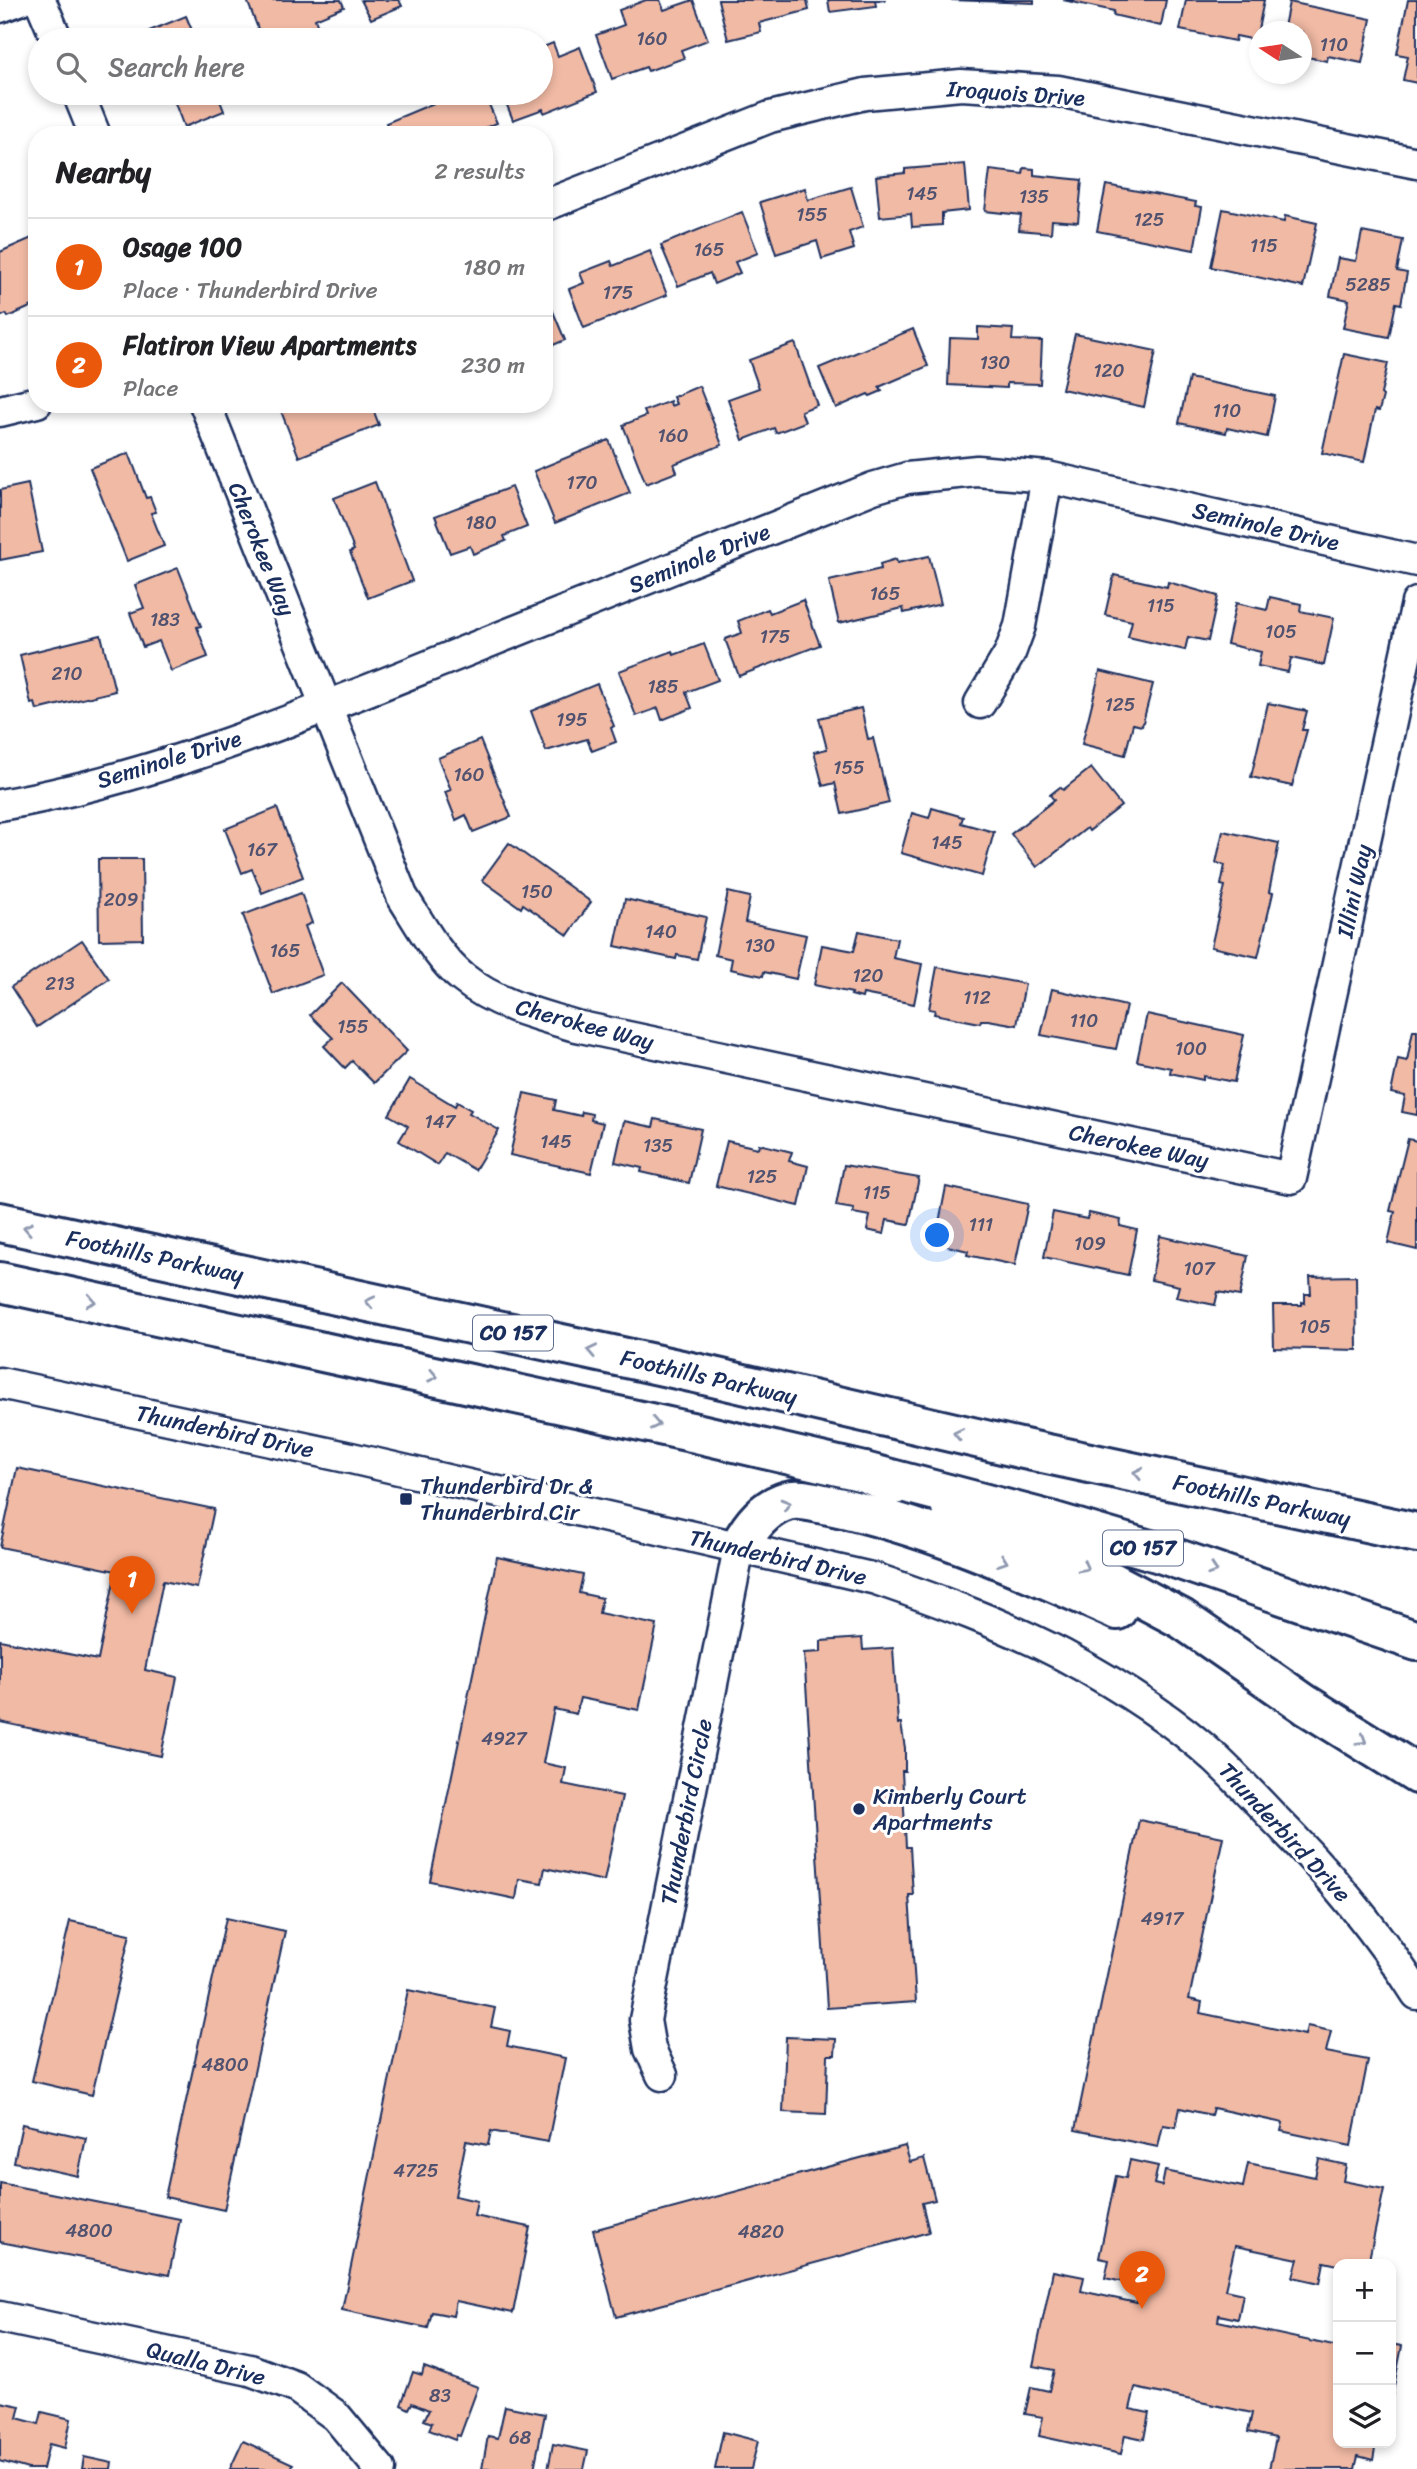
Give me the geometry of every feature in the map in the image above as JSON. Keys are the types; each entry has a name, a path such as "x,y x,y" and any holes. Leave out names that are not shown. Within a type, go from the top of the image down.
{"highway":[{"name":"Foothills Parkway","path":"0,1222 700,1374 1024,1449 1417,1533"},
{"name":"CO 157","path":"0,1282 864,1472 1160,1553 1417,1641"},
{"path":"864,1472 1044,1546 1182,1619 1306,1705 1417,1774"},
{"path":"738,1549 752,1524 788,1501 806,1501 844,1508 901,1525 1018,1567 1137,1619 1306,1705"},
{"path":"1300,1508 1380,1505 1417,1513"}],"street":[{"path":"0,7 19,0"},
{"path":"40,0 52,28"},
{"name":"Iroquois Drive","path":"553,202 770,117 864,94 961,85 1058,91 1417,163"},
{"path":"83,105 91,126"},
{"path":"0,411 28,404"},
{"name":"Cherokee Way","path":"209,413 402,896 426,934 462,978 512,1006 590,1029 1291,1178"},
{"name":"Seminole Drive","path":"0,805 30,800 166,764 326,708 873,488 907,478 977,471 1047,477 1417,561"},
{"path":"980,703 1010,653 1020,626 1047,477"},
{"name":"Illini Way","path":"1291,1178 1417,603"},
{"name":"Thunderbird Drive","path":"0,1383 351,1458 876,1579 961,1608 1017,1632 1113,1684 1168,1721 1216,1759 1306,1849 1388,1947 1417,1994"},
{"name":"Thunderbird Circle","path":"662,2075 650,2049 645,2021 738,1549"},
{"name":"Qualla Drive","path":"0,2317 250,2370 296,2387 336,2416 380,2469"}],"building":[{"path":"247,0 341,0 344,7 315,19 318,28 258,28"},
{"path":"361,0 399,0 402,6 371,19"},
{"path":"646,0 660,0 664,10 693,0 708,40 681,50 684,58 648,71 646,67 612,79 596,35 624,25 619,10"},
{"path":"718,0 807,0 809,10 759,23 761,32 728,40"},
{"path":"828,0 886,0 875,1 876,6 830,12"},
{"path":"951,0 1034,0 1034,3"},
{"path":"1063,0 1166,0 1161,26 1113,15 1114,11"},
{"path":"1186,0 1264,0 1260,21 1249,21 1249,39 1236,36 1235,41 1180,30"},
{"path":"1408,0 1417,0 1417,83 1403,80 1408,56 1397,54"},
{"path":"1289,2 1371,19 1362,63 1328,56 1327,61 1312,58 1312,21 1285,21"},
{"path":"186,16 191,28 156,28"},
{"path":"553,43 558,56 580,47 597,92 544,113 543,109 513,120 507,105 553,105"},
{"path":"176,105 222,105 224,111 184,126"},
{"path":"429,105 489,105 497,123 490,126 387,126 386,123"},
{"path":"965,164 969,210 942,213 942,225 912,227 911,214 880,217 876,176 905,173 905,169"},
{"path":"1024,168 1034,169 1034,175 1082,180 1078,222 1052,220 1051,233 1019,230 1021,215 985,211 990,170 1023,174"},
{"path":"1106,185 1196,202 1195,206 1202,207 1194,250 1097,231"},
{"path":"851,187 863,227 849,232 854,249 822,259 817,241 776,254 760,202 805,188 808,200"},
{"path":"1223,209 1284,222 1285,216 1317,223 1303,287 1211,267"},
{"path":"742,212 758,253 735,262 740,273 714,284 710,273 678,286 661,245"},
{"path":"1362,232 1403,240 1397,271 1407,273 1401,304 1396,303 1389,337 1343,328 1349,300 1330,296 1338,258 1356,261"},
{"path":"28,240 28,308 8,317 6,314 0,317 0,252"},
{"path":"650,251 667,295 584,328 569,289 584,283 580,273 611,261 613,266"},
{"path":"553,311 565,340 553,345"},
{"path":"978,327 1013,329 1012,340 1042,341 1040,384 1007,383 1007,388 948,385 950,338 978,339"},
{"path":"913,329 928,366 879,387 882,391 836,408 819,368"},
{"path":"1075,334 1156,351 1144,407 1062,389"},
{"path":"795,343 817,405 801,411 805,422 776,433 774,428 743,440 728,399 759,388 749,360"},
{"path":"1344,354 1388,363 1381,394 1383,396 1379,411 1375,410 1364,462 1322,453"},
{"path":"1189,378 1275,396 1267,437 1227,428 1226,433 1179,423"},
{"path":"699,386 722,445 674,464 677,472 646,484 623,425 646,416 644,411 670,401 671,406 676,404 673,397"},
{"path":"282,413 374,413 379,425 299,457"},
{"path":"609,440 630,493 555,523 534,471"},
{"path":"129,453 146,498 150,497 156,512 151,513 164,546 127,561 90,468"},
{"path":"375,482 412,581 368,598 350,552 354,550 334,498"},
{"path":"28,484 42,552 0,560 0,490"},
{"path":"511,487 527,527 504,536 506,541 473,554 470,546 450,553 435,516"},
{"path":"929,556 941,604 904,613 903,608 839,623 829,581 881,569 880,564 896,559 897,563"},
{"path":"178,568 201,626 197,627 208,657 171,671 159,641 143,647 130,613 144,608 135,585"},
{"path":"1114,575 1167,587 1168,582 1218,596 1208,641 1188,637 1185,650 1128,637 1132,621 1105,615"},
{"path":"1270,597 1301,604 1300,611 1334,618 1324,665 1291,658 1288,672 1258,666 1261,652 1227,644 1236,603 1267,610"},
{"path":"803,600 820,645 739,676 725,639 742,633 738,621 768,609 770,613"},
{"path":"101,635 115,691 37,710 35,703 31,704 20,655"},
{"path":"704,644 718,680 686,692 692,708 662,720 658,708 636,716 619,671 673,651 674,655"},
{"path":"1100,671 1153,684 1142,726 1133,724 1125,755 1082,744"},
{"path":"597,684 614,726 611,728 616,742 592,751 587,739 546,751 531,711"},
{"path":"1268,703 1307,711 1302,730 1307,730 1292,786 1251,777"},
{"path":"861,708 868,739 873,738 889,803 842,814 835,783 823,786 814,752 827,749 819,718"},
{"path":"480,740 511,817 473,832 466,815 456,820 445,792 451,790 438,758"},
{"path":"1091,768 1121,806 1089,831 1087,828 1037,867 1011,834 1054,800 1050,795 1060,787 1063,790"},
{"path":"277,808 303,877 262,893 252,869 242,873 225,829"},
{"path":"932,808 963,817 961,823 994,832 982,876 901,853 912,813 929,818"},
{"path":"1223,831 1279,843 1269,892 1273,893 1258,957 1211,947 1225,886 1221,885 1225,865 1216,863"},
{"path":"509,843 591,902 568,935 523,904 521,908 482,880"},
{"path":"98,859 142,859 143,939 99,940"},
{"path":"728,892 750,897 745,922 806,935 796,979 764,972 763,976 730,969 732,959 715,955"},
{"path":"301,893 312,923 305,926 323,975 273,994 243,915"},
{"path":"625,899 706,917 697,959 677,955 676,959 615,946"},
{"path":"859,931 897,939 893,958 922,964 914,1004 863,994 862,998 851,995 852,993 814,985 822,945 854,951"},
{"path":"82,940 109,979 37,1027 11,987"},
{"path":"937,967 1025,984 1017,1025 988,1020 981,1020 980,1023 934,1014 935,1010 929,1009"},
{"path":"342,983 407,1051 374,1083 352,1061 345,1068 324,1046 333,1038 310,1015"},
{"path":"1052,989 1126,1006 1116,1049 1041,1035"},
{"path":"1147,1014 1244,1035 1234,1082 1203,1076 1203,1080 1170,1073 1171,1068 1137,1061"},
{"path":"1413,1030 1417,1030 1417,1115 1402,1112 1405,1096 1391,1093 1398,1059 1407,1061"},
{"path":"410,1079 455,1106 457,1102 471,1110 469,1113 499,1130 475,1170 445,1153 438,1165 399,1141 408,1126 389,1115"},
{"path":"524,1093 556,1100 554,1110 581,1116 582,1112 592,1114 591,1120 603,1123 591,1173 510,1155"},
{"path":"655,1119 701,1129 689,1183 641,1172 642,1168 615,1162 624,1121 653,1127"},
{"path":"1408,1139 1417,1141 1417,1250 1388,1243 1395,1212 1390,1211"},
{"path":"727,1141 758,1148 759,1144 792,1152 789,1161 808,1166 799,1206 716,1186"},
{"path":"844,1165 919,1178 909,1224 887,1220 884,1234 867,1230 870,1216 853,1213 854,1209 836,1206"},
{"path":"946,1187 1028,1204 1015,1265 967,1255 968,1251 935,1243"},
{"path":"1053,1212 1087,1219 1089,1213 1121,1220 1120,1226 1137,1230 1128,1275 1044,1257"},
{"path":"1160,1236 1248,1256 1240,1296 1218,1292 1215,1305 1176,1297 1179,1286 1151,1280"},
{"path":"1356,1276 1357,1350 1274,1348 1273,1305 1305,1303 1305,1294 1311,1294 1310,1277"},
{"path":"17,1468 214,1509 197,1588 163,1581 145,1670 177,1677 161,1756 0,1722 0,1640 98,1660 116,1571 0,1547"},
{"path":"497,1557 583,1575 579,1593 602,1598 599,1613 657,1625 639,1710 580,1698 576,1714 554,1709 543,1763 566,1768 563,1784 622,1796 604,1881 545,1868 542,1883 519,1879 516,1899 430,1881"},
{"name":"Kimberly Court Apartments","path":"862,1638 863,1650 893,1648 898,1724 901,1724 905,1748 905,1771 902,1771 906,1847 910,1847 913,1895 909,1895 916,2002 827,2008 804,1653 821,1652 821,1641"},
{"path":"1139,1820 1223,1837 1189,1999 1202,2002 1200,2013 1305,2035 1307,2026 1331,2031 1326,2052 1368,2060 1351,2146 1281,2131 1283,2123 1213,2108 1211,2115 1180,2108 1176,2127 1163,2125 1158,2147 1075,2130"},
{"path":"226,1918 285,1931 224,2210 165,2197"},
{"path":"70,1921 130,1934 92,2095 32,2081"},
{"path":"408,1990 495,2008 491,2027 510,2031 507,2046 565,2058 548,2142 491,2131 488,2145 466,2141 455,2196 477,2201 474,2216 530,2227 513,2313 456,2301 453,2316 432,2312 428,2328 342,2310"},
{"path":"786,2037 836,2039 835,2055 828,2055 826,2114 783,2112"},
{"path":"22,2124 86,2138 78,2176 14,2162"},
{"path":"905,2146 910,2162 924,2158 935,2200 922,2203 929,2232 616,2317 593,2230"},
{"path":"1319,2159 1346,2165 1343,2181 1384,2189 1369,2259 1333,2259 1333,2264 1324,2262 1320,2283 1293,2277 1298,2259 1235,2246 1225,2290 1243,2294 1238,2319 1219,2315 1218,2321 1333,2346 1333,2448 1375,2448 1373,2460 1358,2456 1355,2469 1269,2469 1276,2438 1248,2432 1252,2413 1135,2388 1130,2409 1149,2413 1144,2439 1125,2435 1121,2454 1039,2436 1043,2417 1025,2414 1031,2387 1049,2391 1054,2370 1033,2366 1053,2271 1084,2277 1081,2291 1137,2303 1145,2267 1136,2265 1132,2284 1105,2278 1109,2260 1099,2258 1116,2176 1126,2178 1130,2160 1158,2166 1154,2184 1162,2186 1165,2171 1243,2187 1248,2163 1315,2177"},
{"path":"0,2183 180,2219 169,2275 0,2242"},
{"path":"1396,2345 1402,2346 1396,2376"},
{"path":"424,2367 478,2387 460,2436 457,2435 455,2440 429,2430 432,2423 424,2420 429,2410 412,2403 409,2409 401,2405 413,2372 422,2375"},
{"path":"0,2402 20,2406 17,2418 39,2424 42,2412 71,2419 65,2448 49,2444 43,2469 28,2469 0,2461"},
{"path":"505,2406 545,2414 534,2469 482,2469 488,2436 498,2438"},
{"path":"723,2432 758,2441 751,2469 715,2469"},
{"path":"243,2441 293,2464 291,2469 230,2469"},
{"path":"553,2444 588,2451 584,2469 548,2469"},
{"path":"84,2457 112,2463 111,2469 82,2469"}],"place":[{"name":"Thunderbird Dr & Thunderbird Cir","path":"406,1499"},
{"name":"Osage 100","path":"132,1614"},
{"name":"Kimberly Court Apartments","path":"859,1809"},
{"name":"Flatiron View Apartments","path":"1142,2309"}]}
